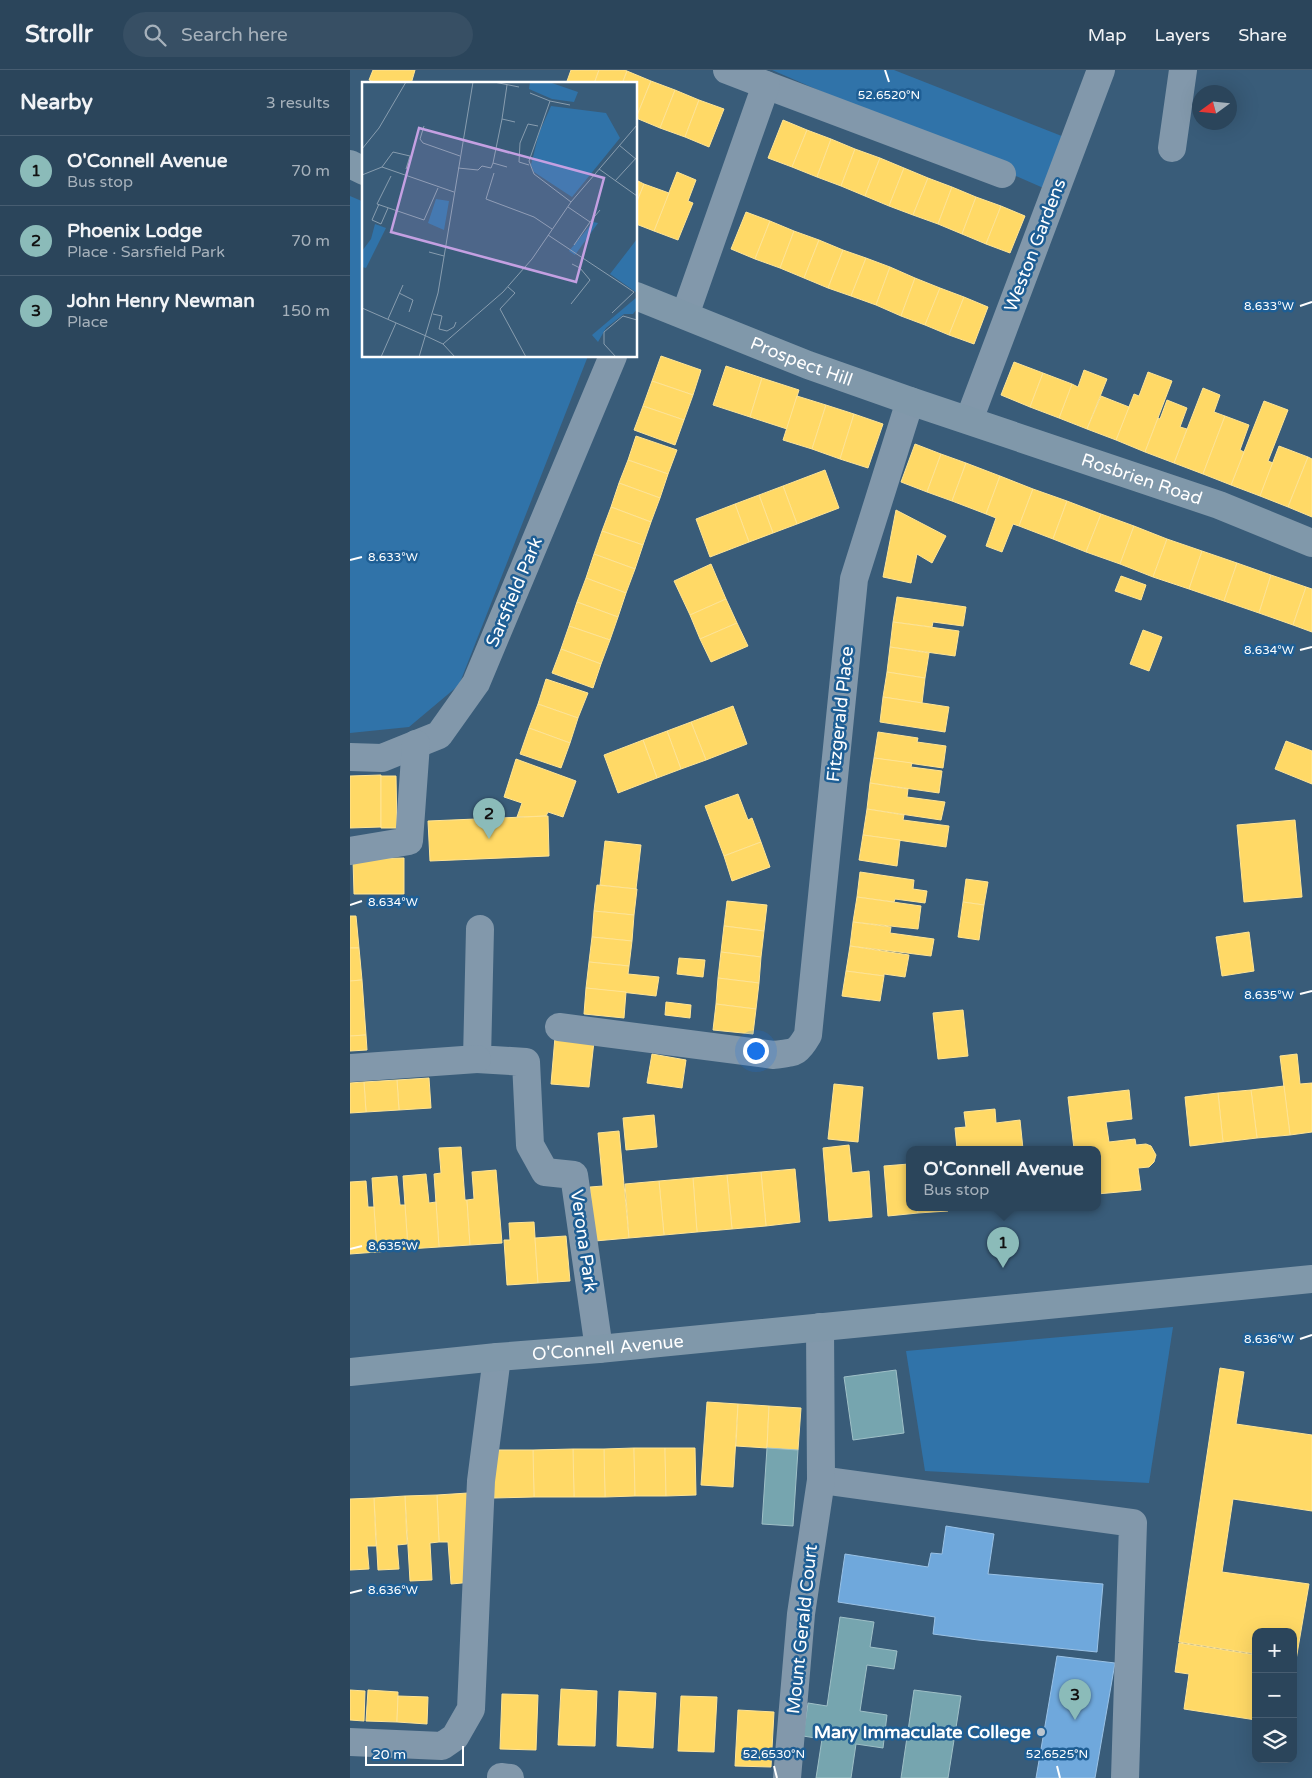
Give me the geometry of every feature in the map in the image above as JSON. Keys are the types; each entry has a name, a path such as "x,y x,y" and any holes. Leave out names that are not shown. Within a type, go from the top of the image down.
{"main road":[{"path":"350,164 362,170"},
{"name":"Prospect Hill","path":"638,298 685,315 808,365 969,420"},
{"name":"Rosbrien Road","path":"969,420 1219,505 1312,543"},
{"name":"O'Connell Avenue","path":"350,1372 1312,1279"}],"street":[{"path":"727,70 1002,174"},
{"name":"Weston Gardens","path":"969,420 1101,70"},
{"path":"1172,148 1183,70"},
{"path":"685,315 766,85"},
{"name":"Sarsfield Park","path":"350,757 382,758 439,736 476,683 612,358"},
{"name":"Fitzgerald Place","path":"559,1027 774,1055 796,1052 808,1035 854,579 910,401"},
{"path":"350,851 409,840 416,744"},
{"path":"477,1059 480,929"},
{"name":"Verona Park","path":"350,1068 477,1059 526,1062 530,1145 545,1172 574,1175 599,1349"},
{"name":"Mount Gerald Court","path":"788,1778 801,1614 821,1480 820,1327"},
{"path":"350,1742 442,1746 455,1737 471,1709 481,1481 497,1357"},
{"path":"821,1480 1133,1523 1125,1778"}],"shaded area":[{"path":"772,70 894,70 1082,144 1064,197"},
{"path":"350,196 362,201 362,358 587,358 459,685 409,727 350,733"},
{"path":"1173,1327 1149,1483 925,1471 906,1351"}],"building: Homes":[{"path":"373,70 415,70 412,82 374,82 369,80"},
{"path":"571,70 599,70 595,82 567,82"},
{"path":"599,70 627,71 623,82 595,82"},
{"path":"627,71 651,81 638,113 638,82 623,82"},
{"path":"651,81 675,90 660,128 638,119 638,113"},
{"path":"675,90 699,100 685,137 660,128"},
{"path":"699,100 724,109 709,147 685,137"},
{"path":"783,120 807,130 792,167 768,158"},
{"path":"807,130 831,139 817,177 792,167"},
{"path":"831,139 855,149 841,186 817,177"},
{"path":"855,149 880,158 865,196 841,186"},
{"path":"880,158 904,168 889,206 865,196"},
{"path":"904,168 928,178 913,215 889,206"},
{"path":"677,172 696,180 688,201 693,203 678,240 654,231"},
{"path":"928,178 952,187 938,224 913,215"},
{"path":"638,181 644,184 638,199"},
{"path":"644,184 669,193 654,231 638,225 638,199"},
{"path":"952,187 976,197 962,234 938,224"},
{"path":"976,197 1001,206 986,244 962,234"},
{"path":"1001,206 1025,216 1010,253 986,244"},
{"path":"746,212 770,221 755,259 731,249"},
{"path":"770,221 794,231 780,268 755,259"},
{"path":"794,231 819,240 804,278 780,268"},
{"path":"819,240 843,250 828,288 804,278"},
{"path":"843,250 866,258 851,296 828,288"},
{"path":"866,258 890,267 876,305 851,296"},
{"path":"890,267 915,278 901,316 876,305"},
{"path":"915,278 940,288 925,325 901,316"},
{"path":"940,288 964,297 949,335 925,325"},
{"path":"964,297 988,307 974,344 949,335"},
{"path":"661,356 701,370 693,395 652,381"},
{"path":"1014,362 1043,373 1030,407 1001,395"},
{"path":"726,366 762,378 750,417 713,405"},
{"path":"1084,370 1107,379 1087,429 1059,418 1072,384 1078,387"},
{"path":"1148,372 1172,381 1145,452 1116,440 1134,394 1139,396"},
{"path":"1043,373 1072,384 1059,418 1030,407"},
{"path":"762,378 799,390 787,429 750,417"},
{"path":"652,381 693,395 684,420 643,406"},
{"path":"1203,388 1220,395 1214,412 1225,416 1203,474 1174,463"},
{"path":"797,396 826,405 812,449 783,440"},
{"path":"1101,396 1129,407 1116,440 1087,429"},
{"path":"1167,400 1187,408 1180,427 1187,429 1174,463 1145,452"},
{"path":"1264,401 1288,410 1268,461 1273,463 1260,496 1231,485"},
{"path":"826,405 854,414 840,459 812,449"},
{"path":"643,406 684,420 675,445 634,430"},
{"path":"854,414 883,424 868,468 840,459"},
{"path":"1225,416 1249,425 1240,450 1244,452 1231,485 1203,474"},
{"path":"636,436 677,450 668,474 628,460"},
{"path":"915,444 941,454 927,492 901,482"},
{"path":"1279,446 1308,457 1288,507 1260,496"},
{"path":"941,454 966,463 952,501 927,492"},
{"path":"1308,457 1312,459 1312,517 1288,507"},
{"path":"628,460 668,474 660,498 619,483"},
{"path":"966,463 1000,476 986,514 952,501"},
{"path":"825,470 839,508 797,524 783,486"},
{"path":"1000,476 1033,489 1019,526 1013,524 1002,552 986,546 996,518 986,514"},
{"path":"619,483 660,498 651,522 611,507"},
{"path":"783,486 797,524 773,533 759,495"},
{"path":"1033,489 1067,501 1053,539 1019,526"},
{"path":"759,495 773,533 749,542 735,504"},
{"path":"1067,501 1101,514 1086,552 1053,539"},
{"path":"735,504 749,542 710,557 696,519"},
{"path":"611,507 651,522 643,545 602,531"},
{"path":"896,510 946,536 932,563 917,554 911,583 883,577"},
{"path":"1101,514 1134,526 1120,564 1086,552"},
{"path":"1134,526 1167,539 1153,577 1120,564"},
{"path":"602,531 643,545 635,569 594,554"},
{"path":"1167,539 1202,551 1189,589 1153,577"},
{"path":"1202,551 1237,563 1224,601 1189,589"},
{"path":"594,554 635,569 626,593 586,578"},
{"path":"1237,563 1271,575 1259,613 1224,601"},
{"path":"711,564 726,599 690,615 674,581"},
{"path":"1271,575 1306,587 1293,625 1259,613"},
{"path":"1121,576 1146,585 1141,600 1115,591"},
{"path":"586,578 626,593 618,617 577,602"},
{"path":"1306,587 1312,589 1312,632 1293,625"},
{"path":"897,597 966,607 963,626 933,622 932,627 893,622"},
{"path":"726,599 737,623 700,639 690,615"},
{"path":"577,602 618,617 610,640 569,626"},
{"path":"893,622 959,631 955,656 890,647"},
{"path":"737,623 748,646 711,662 700,639"},
{"path":"569,626 610,640 601,664 561,649"},
{"path":"1143,630 1162,637 1149,671 1130,664"},
{"path":"890,647 929,653 925,678 887,672"},
{"path":"561,649 601,664 593,688 552,673"},
{"path":"887,672 925,678 922,703 883,697"},
{"path":"546,679 588,693 578,718 538,704"},
{"path":"883,697 949,707 945,732 880,722"},
{"path":"538,704 578,718 570,743 529,728"},
{"path":"733,706 747,744 706,760 691,722"},
{"path":"691,722 706,760 681,769 667,731"},
{"path":"529,728 570,743 561,768 520,754"},
{"path":"667,731 681,769 657,778 643,740"},
{"path":"878,732 918,738 917,742 946,746 943,768 874,758"},
{"path":"643,740 657,778 618,793 604,755"},
{"path":"1286,741 1312,751 1312,784 1275,769"},
{"path":"874,758 912,763 911,767 942,771 939,793 870,783"},
{"path":"516,759 576,781 563,817 548,812 546,816 517,817 522,803 504,797"},
{"path":"381,775 381,827 350,828 350,776"},
{"path":"381,776 396,776 397,828 381,828"},
{"path":"870,783 908,789 907,797 945,802 941,820 867,809"},
{"path":"738,794 748,820 752,818 761,842 724,856 705,806"},
{"path":"867,809 904,815 903,820 949,826 946,847 863,835"},
{"path":"548,816 549,856 430,861 428,821"},
{"path":"1295,820 1302,897 1244,902 1237,825"},
{"path":"863,835 900,840 897,866 859,860"},
{"path":"605,841 641,845 636,889 600,885"},
{"path":"761,842 770,867 732,881 724,856"},
{"path":"404,858 404,894 354,894 353,859"},
{"path":"860,872 914,880 913,889 927,891 925,903 895,899 894,902 857,897"},
{"path":"966,879 988,882 984,905 963,902"},
{"path":"597,885 637,889 634,915 594,911"},
{"path":"857,897 921,906 918,929 853,922"},
{"path":"727,901 767,905 764,931 724,926"},
{"path":"963,902 984,905 979,940 958,937"},
{"path":"594,911 634,915 632,941 592,937"},
{"path":"350,916 356,916 359,948 350,948"},
{"path":"853,922 891,927 890,933 934,939 931,956 850,946"},
{"path":"724,926 764,931 761,957 721,952"},
{"path":"1249,932 1254,971 1222,976 1216,937"},
{"path":"592,937 632,941 629,966 589,962"},
{"path":"850,946 909,955 905,977 846,971"},
{"path":"350,948 359,948 362,980 350,981"},
{"path":"721,952 761,957 759,983 718,978"},
{"path":"679,958 705,960 703,977 677,974"},
{"path":"589,962 629,966 628,974 659,977 656,996 586,988"},
{"path":"846,971 884,976 880,1001 842,996"},
{"path":"718,978 759,983 756,1009 716,1004"},
{"path":"362,980 366,1035 350,1036 350,981"},
{"path":"586,988 626,992 624,1018 584,1014"},
{"path":"666,1002 691,1005 690,1018 665,1015"},
{"path":"716,1004 756,1009 753,1034 713,1030"},
{"path":"963,1010 968,1056 938,1059 933,1013"},
{"path":"366,1035 367,1050 350,1051 350,1036"},
{"path":"555,1037 594,1041 589,1087 551,1084"},
{"path":"652,1054 686,1060 682,1088 647,1083"},
{"path":"1297,1054 1300,1084 1312,1083 1312,1132 1290,1135 1280,1056"},
{"path":"429,1078 431,1108 399,1110 397,1080"},
{"path":"397,1080 399,1110 366,1112 364,1082"},
{"path":"364,1082 366,1112 350,1113 350,1083"},
{"path":"834,1084 863,1087 858,1142 828,1139"},
{"path":"1284,1086 1290,1135 1257,1138 1251,1090"},
{"path":"1129,1090 1132,1119 1106,1122 1109,1142 1135,1139 1136,1145 1146,1144 1151,1146 1156,1155 1154,1162 1149,1167 1138,1168 1141,1190 1101,1194 1101,1146 1074,1146 1068,1097"},
{"path":"1251,1090 1257,1138 1223,1142 1218,1093"},
{"path":"1218,1093 1223,1142 1190,1146 1185,1097"},
{"path":"995,1109 996,1123 1020,1120 1023,1146 957,1146 955,1128 966,1127 964,1112"},
{"path":"654,1115 657,1147 626,1150 623,1118"},
{"path":"619,1131 629,1238 595,1241 590,1187 603,1186 598,1133"},
{"path":"849,1145 852,1173 869,1171 872,1217 829,1221 823,1148"},
{"path":"461,1147 470,1245 439,1247 434,1174 441,1173 439,1148"},
{"path":"906,1164 906,1211 918,1211 918,1213 888,1216 884,1166"},
{"path":"795,1169 800,1222 766,1226 761,1172"},
{"path":"496,1170 502,1243 470,1245 467,1200 474,1199 472,1172"},
{"path":"761,1172 766,1226 732,1229 727,1175"},
{"path":"426,1174 429,1203 436,1202 439,1247 408,1249 403,1176"},
{"path":"727,1175 732,1229 697,1232 693,1178"},
{"path":"397,1176 400,1205 405,1205 408,1249 377,1252 372,1178"},
{"path":"693,1178 697,1232 664,1235 659,1181"},
{"path":"366,1181 368,1207 374,1207 377,1252 350,1254 350,1182"},
{"path":"659,1181 664,1235 629,1238 625,1184"},
{"path":"918,1211 948,1211 918,1213"},
{"path":"534,1222 538,1283 507,1285 504,1240 510,1240 509,1223"},
{"path":"566,1236 570,1281 538,1283 535,1238"},
{"path":"1220,1368 1244,1372 1236,1424 1312,1435 1312,1511 1233,1499 1222,1572 1309,1584 1297,1654 1297,1628 1252,1628 1252,1653 1179,1642"},
{"path":"707,1402 738,1404 733,1487 701,1485"},
{"path":"738,1404 769,1406 767,1448 736,1446"},
{"path":"769,1406 801,1408 798,1450 767,1448"},
{"path":"634,1448 635,1496 605,1497 604,1449"},
{"path":"634,1448 665,1448 666,1496 635,1496"},
{"path":"665,1448 695,1448 696,1495 666,1496"},
{"path":"573,1449 604,1449 605,1497 574,1497"},
{"path":"573,1449 574,1497 534,1497 533,1450"},
{"path":"493,1450 533,1450 534,1497 494,1498"},
{"path":"468,1493 473,1582 451,1584 448,1542 439,1542 437,1495"},
{"path":"437,1495 439,1542 430,1543 432,1580 410,1581 405,1496"},
{"path":"405,1496 407,1544 397,1545 399,1569 378,1570 374,1498"},
{"path":"374,1498 376,1546 367,1546 369,1569 350,1570 350,1499"},
{"path":"1179,1643 1252,1654 1252,1719 1184,1709 1189,1674 1175,1672"},
{"path":"561,1689 597,1691 595,1746 558,1745"},
{"path":"350,1690 365,1691 364,1721 350,1720"},
{"path":"368,1690 398,1692 397,1722 366,1721"},
{"path":"619,1691 656,1693 653,1748 617,1746"},
{"path":"502,1694 538,1695 536,1750 500,1749"},
{"path":"398,1696 428,1697 427,1724 397,1722"},
{"path":"681,1696 717,1697 714,1752 678,1751"},
{"path":"738,1710 774,1712 771,1767 735,1766"}],"building: Schools":[{"path":"946,1526 994,1534 988,1574 1103,1584 1097,1652 933,1634 935,1617 838,1602 845,1554 928,1567 931,1553 942,1554"},
{"path":"1057,1656 1115,1663 1095,1778 1036,1778"}],"building: Public":[{"path":"896,1370 904,1433 853,1440 844,1377"},
{"path":"767,1448 798,1450 793,1526 762,1524"},
{"path":"840,1617 874,1622 870,1647 897,1651 894,1669 867,1665 860,1711 887,1715 883,1748 856,1744 851,1778 816,1778 822,1739 803,1736 808,1703 827,1706"},
{"path":"914,1690 961,1696 948,1778 901,1778"}],"place":[{"name":"Phoenix Lodge","path":"489,839"},
{"name":"O'Connell Avenue","path":"1003,1268"},
{"name":"John Henry Newman","path":"1075,1720"},
{"name":"Mary Immaculate College","path":"1041,1732"}]}
